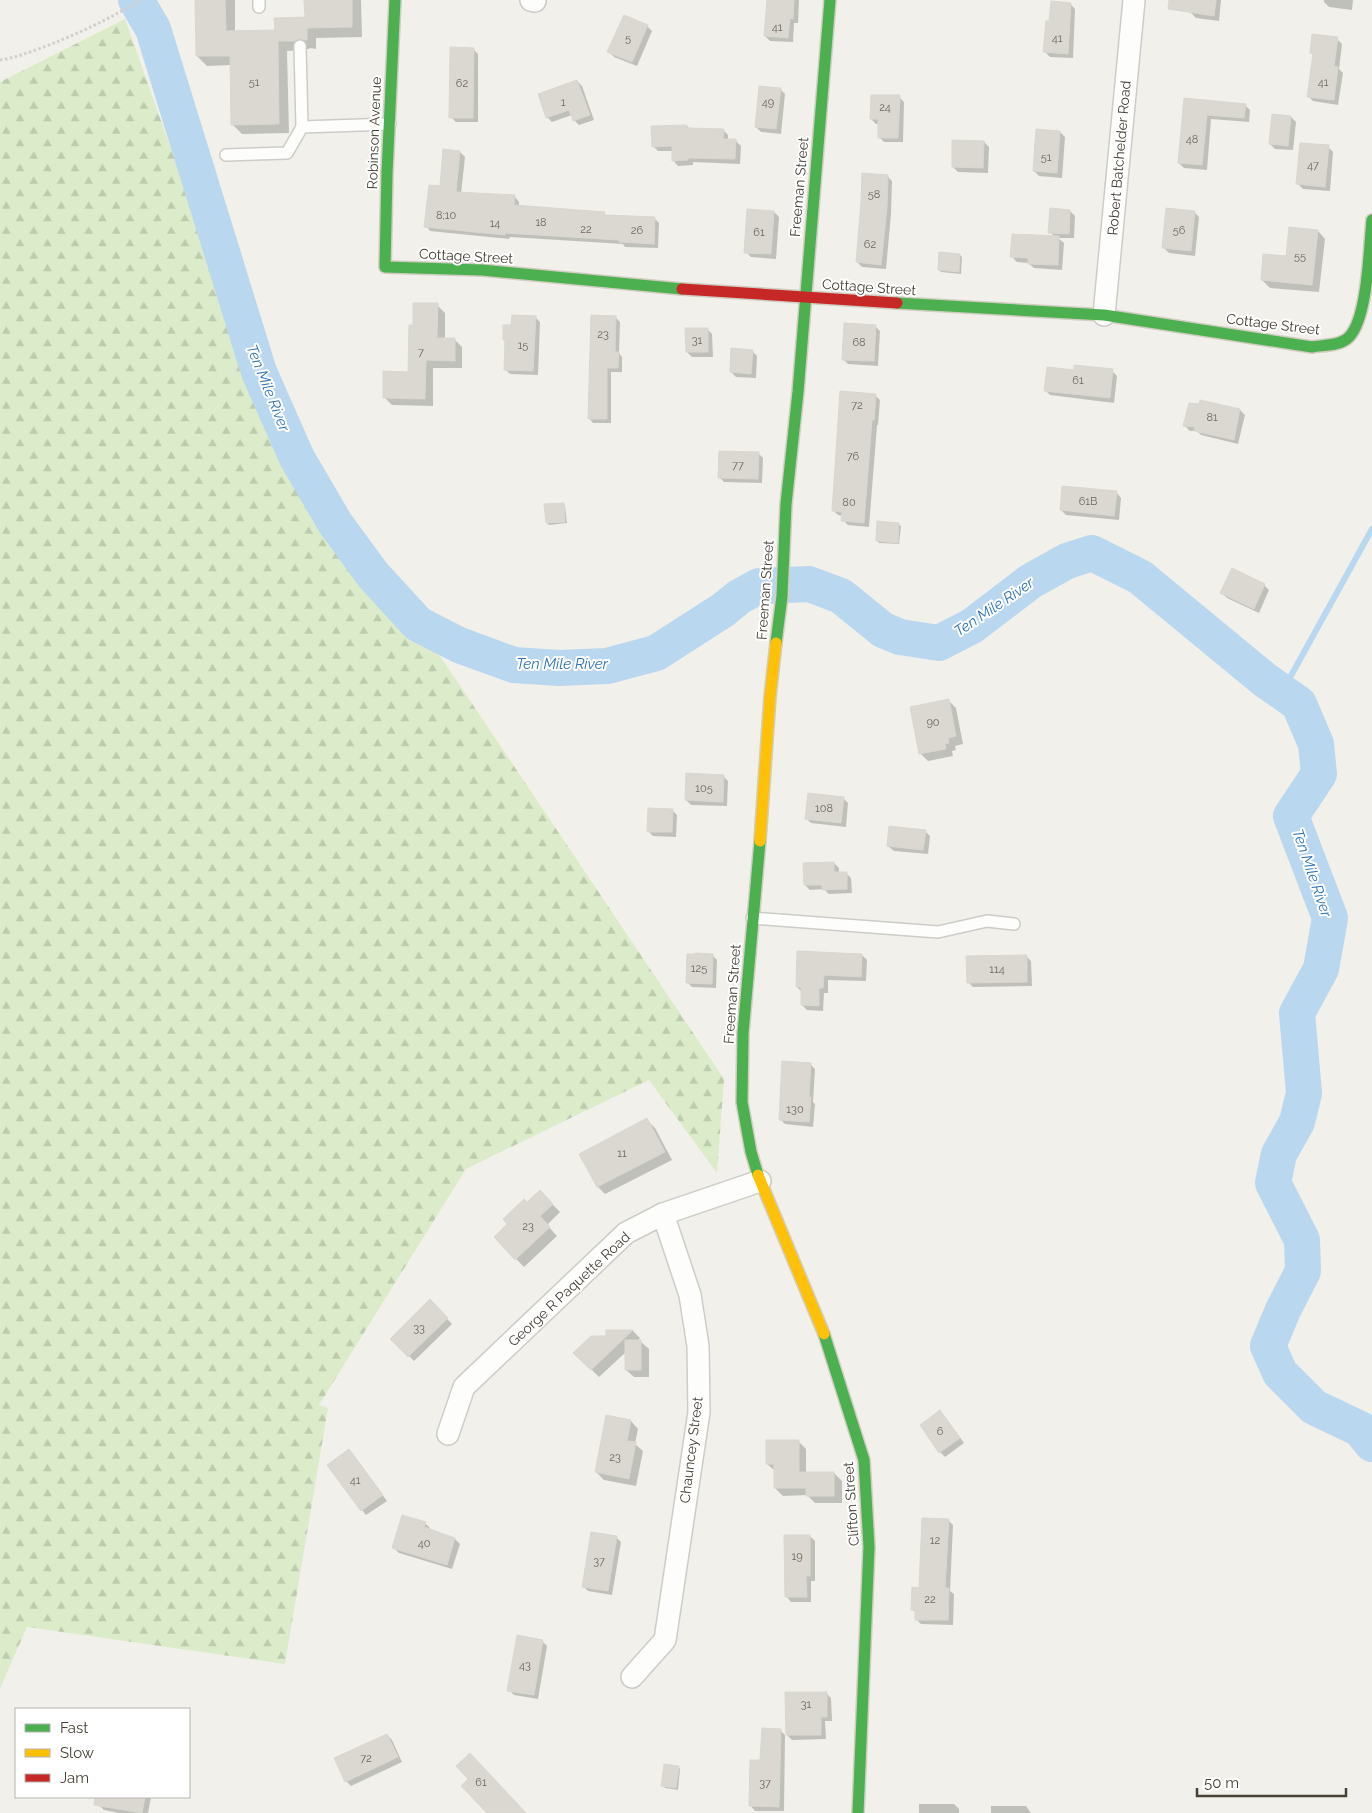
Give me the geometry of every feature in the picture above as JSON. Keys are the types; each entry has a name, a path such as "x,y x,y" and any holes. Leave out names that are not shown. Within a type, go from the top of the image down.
{"street":[{"name":"Robinson Avenue","path":"385,267 395,0"},
{"name":"Freeman Street","path":"760,1181 751,1152 742,1102 743,1033 762,823 770,697 782,596 786,504 806,298 812,201 830,0"},
{"name":"Robert Batchelder Road","path":"1104,315 1134,0"},
{"name":"Cottage Street","path":"385,267 482,270 588,281 806,298 1104,315 1312,346 1337,344 1349,338 1362,311 1372,220"},
{"name":"George R Paquette Road","path":"448,1434 464,1387 626,1233 663,1214 760,1181"},
{"name":"Clifton Street","path":"760,1181 827,1342 864,1460 869,1547 858,1813"},
{"name":"Chauncey Street","path":"632,1677 665,1640 699,1412 698,1346 690,1295 663,1214"}],"lane":[{"path":"226,155 287,153 302,127 300,46"},
{"path":"302,127 390,124"},
{"path":"752,918 938,932 986,921 1014,924"}],"path":[{"path":"0,60 12,58 63,40 107,20 141,0"}],"green space":[{"path":"125,19 221,290 254,352 385,574 724,1079 717,1173 649,1080 466,1169 319,1405 328,1408 285,1664 27,1627 0,1688 0,82"}],"building":[{"path":"195,0 225,0 226,31 275,30 274,18 305,17 304,0 352,0 352,27 307,28 307,40 278,41 279,124 231,125 230,56 196,56"},
{"path":"767,0 794,0 793,19 790,18 788,38 764,36"},
{"path":"1169,0 1216,0 1214,16 1168,9"},
{"path":"1051,1 1071,3 1068,54 1043,52 1046,21 1049,21"},
{"path":"624,15 648,25 632,62 607,52"},
{"path":"1312,34 1338,37 1334,66 1338,67 1334,100 1307,97 1313,54 1310,53"},
{"path":"450,47 474,48 473,118 449,118"},
{"path":"577,80 590,115 573,121 569,110 546,118 538,94"},
{"path":"759,86 781,88 776,129 755,127"},
{"path":"871,95 900,95 898,138 878,138 878,119 870,119"},
{"path":"1184,98 1246,104 1244,118 1207,115 1202,165 1178,163"},
{"path":"1272,114 1291,116 1288,146 1269,144"},
{"path":"687,125 687,128 724,129 723,139 736,139 735,159 688,158 688,160 672,161 672,146 652,147 651,126"},
{"path":"1036,129 1060,131 1057,173 1033,171"},
{"path":"952,140 984,141 983,168 952,167"},
{"path":"1300,143 1329,145 1325,187 1296,184"},
{"path":"443,149 460,151 456,192 515,195 514,205 605,212 604,215 655,217 654,244 505,233 505,235 424,227 429,185 440,186"},
{"path":"862,173 888,175 887,208 881,265 856,262"},
{"path":"1050,208 1070,210 1069,234 1048,233"},
{"path":"1166,208 1195,211 1191,251 1162,248"},
{"path":"747,209 774,211 771,254 744,253"},
{"path":"1289,227 1318,230 1312,285 1261,280 1263,254 1286,256"},
{"path":"1012,234 1059,236 1058,265 1028,264 1028,258 1010,257"},
{"path":"939,252 960,254 959,272 938,270"},
{"path":"413,303 438,303 437,338 455,338 455,361 426,360 425,399 383,398 383,371 408,372 409,325 413,325"},
{"path":"512,315 536,316 533,371 504,370 505,340 503,340 503,325 511,325"},
{"path":"591,315 616,316 615,352 619,352 618,368 607,368 607,419 588,419"},
{"path":"844,323 876,325 874,361 842,360"},
{"path":"685,328 708,328 708,352 686,352"},
{"path":"731,348 753,350 751,374 730,372"},
{"path":"1074,365 1113,369 1110,398 1044,391 1047,367 1074,370"},
{"path":"840,391 876,394 874,420 872,420 864,523 841,521 842,512 832,511"},
{"path":"1200,400 1240,409 1234,440 1194,431 1195,427 1183,426 1189,403 1199,404"},
{"path":"719,451 759,452 758,479 718,478"},
{"path":"1062,486 1117,491 1114,516 1060,510"},
{"path":"564,503 565,522 546,523 544,504"},
{"path":"877,521 899,523 898,543 876,541"},
{"path":"1232,568 1265,584 1254,609 1220,593"},
{"path":"949,699 956,736 948,738 949,743 945,744 946,749 919,754 910,707"},
{"path":"686,773 724,775 723,802 685,800"},
{"path":"808,793 844,797 841,823 805,819"},
{"path":"648,808 673,809 672,832 647,832"},
{"path":"889,826 926,830 923,850 887,846"},
{"path":"834,862 834,872 847,872 847,889 822,890 822,885 804,885 803,863"},
{"path":"797,951 862,954 861,977 824,975 823,988 819,988 819,1006 801,1005 801,987 796,987"},
{"path":"687,954 713,954 712,984 686,983"},
{"path":"1027,955 1027,982 967,983 966,956"},
{"path":"782,1061 811,1063 809,1122 779,1120"},
{"path":"647,1118 665,1152 597,1187 579,1154"},
{"path":"540,1190 553,1204 540,1216 550,1227 515,1260 494,1237 507,1224 503,1219 524,1199 527,1202"},
{"path":"430,1299 448,1318 408,1357 390,1339"},
{"path":"606,1330 633,1330 591,1370 573,1353 591,1336 606,1336"},
{"path":"625,1340 641,1340 641,1370 625,1370"},
{"path":"940,1410 960,1438 939,1453 920,1425"},
{"path":"606,1415 631,1420 627,1441 636,1442 629,1479 595,1472"},
{"path":"766,1440 799,1440 799,1472 834,1472 834,1496 806,1496 806,1488 774,1488 774,1464 766,1464"},
{"path":"349,1449 383,1495 361,1511 327,1465"},
{"path":"402,1515 426,1522 424,1527 455,1538 447,1565 392,1548"},
{"path":"922,1518 949,1519 945,1588 949,1588 948,1620 915,1620 915,1610 911,1610 912,1587 919,1588"},
{"path":"591,1532 617,1536 608,1591 582,1587"},
{"path":"784,1535 810,1535 810,1576 806,1576 807,1597 785,1597"},
{"path":"517,1635 543,1640 534,1695 507,1691"},
{"path":"785,1692 827,1692 827,1717 821,1717 821,1735 786,1735"},
{"path":"762,1728 781,1729 779,1807 749,1806 750,1760 760,1760"},
{"path":"387,1734 398,1757 345,1782 334,1758"},
{"path":"470,1753 526,1813 487,1813 461,1786 468,1779 456,1766"},
{"path":"664,1764 679,1766 676,1788 661,1786"},
{"path":"95,1798 145,1798 142,1813 94,1805"}],"waterway":[{"name":"Ten Mile River","path":"136,0 153,29 259,372 297,458 335,523 373,575 418,624 459,645 514,665 559,668 607,666 656,653 723,610 739,597 759,586 809,584 841,596 883,630 900,637 939,643 972,626 1031,581 1067,561 1092,553 1140,577 1265,680 1299,704 1316,744 1319,774 1291,816 1330,918 1321,969 1297,1013 1304,1093 1297,1122 1279,1154 1273,1183 1302,1240 1303,1271 1283,1310 1268,1346 1280,1373 1314,1407 1360,1429 1372,1444"},
{"path":"1282,692 1372,529"}],"traffic: fast":[{"path":"395,0 387,173 385,267 482,270 682,289"},
{"path":"776,643 782,596 786,504 798,392 830,0"},
{"path":"897,303 1104,315 1312,347 1332,345 1349,337 1355,328 1360,314 1364,299 1372,220"},
{"path":"758,1175 751,1152 742,1102 743,1033 760,841"},
{"path":"824,1334 864,1460 869,1547 858,1813"}],"traffic: slow":[{"path":"760,841 770,697 776,643"},
{"path":"758,1175 824,1334"}],"traffic: jam":[{"path":"682,289 897,303"}]}
